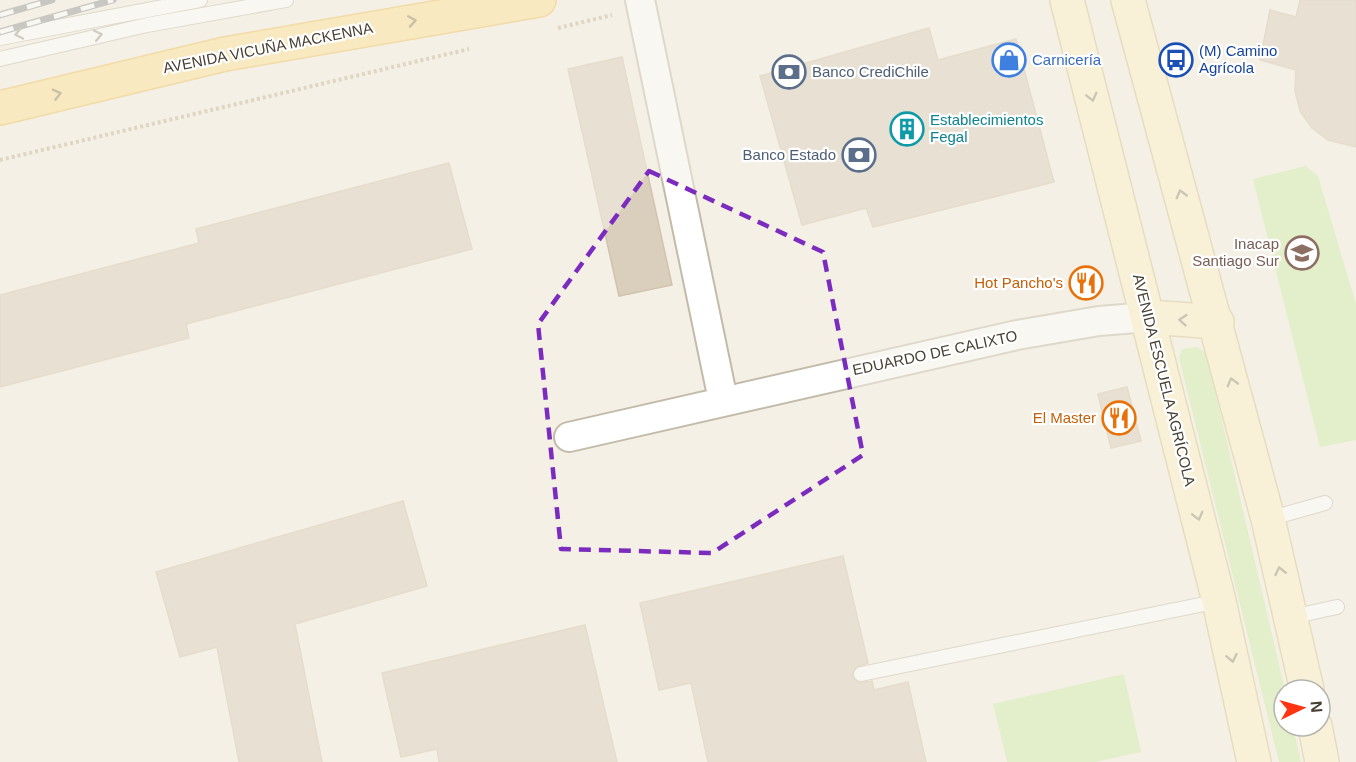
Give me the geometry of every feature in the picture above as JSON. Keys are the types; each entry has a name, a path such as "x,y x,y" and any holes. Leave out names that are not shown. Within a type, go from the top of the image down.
{"main road":[{"name":"AVENIDA ESCUELA AGRÍCOLA","path":"1067,0 1219,601 1254,762"},
{"path":"1128,0 1217,322 1268,519 1304,678"},
{"name":"AVENIDA VICUÑA MACKENNA","path":"0,108 236,51 543,15"},
{"path":"1149,317 1217,322"},
{"path":"1317,738 1322,762"}],"street":[{"path":"641,4 723,400"},
{"name":"EDUARDO DE CALIXTO","path":"569,437 1017,334 1099,321 1149,317"}],"lane":[{"path":"0,38 201,0"},
{"path":"0,59 147,25 286,0"},
{"path":"1268,519 1325,503"},
{"path":"861,674 1219,601"},
{"path":"1291,617 1337,607"}],"path":[{"path":"543,15 641,4"},
{"path":"0,160 478,47"}],"highlighted area":[{"path":"649,171 823,252 863,455 712,553 561,549 538,324"}],"green space":[{"path":"1306,166 1318,176 1356,304 1356,440 1320,447 1253,179"},
{"path":"1197,347 1206,352 1282,678 1272,678 1272,734 1179,358 1182,349"},
{"path":"1124,674 1141,752 1096,762 1007,762 993,704"},
{"path":"1273,738 1296,738 1301,762 1279,762"}],"building":[{"path":"1300,0 1356,0 1356,147 1328,140 1312,128 1300,111 1295,91 1296,70 1260,60 1270,10 1296,17"},
{"name":"Establecimientos Fegal","path":"929,28 938,60 1016,39 1054,182 873,227 866,208 802,225 760,76"},
{"path":"622,57 672,285 619,296 568,69"},
{"path":"449,163 472,249 186,324 189,338 0,387 0,295 199,243 196,229"},
{"name":"El Master","path":"1127,387 1141,441 1111,448 1098,394"},
{"path":"403,501 427,586 295,624 322,762 239,762 217,647 180,657 156,572"},
{"path":"843,556 868,663 856,667 852,676 859,683 872,681 874,690 908,682 926,762 708,762 691,683 659,690 640,603"},
{"path":"585,625 617,762 439,762 437,749 401,757 382,673"}],"railway":[{"path":"0,15 52,0"},
{"path":"0,32 113,0"}],"place":[{"name":"Carnicería","path":"1009,60"},
{"name":"(M) Camino Agrícola","path":"1176,60"},
{"name":"Banco CrediChile","path":"789,72"},
{"name":"Establecimientos Fegal","path":"907,129"},
{"name":"Banco Estado","path":"859,155"},
{"name":"Inacap Santiago Sur","path":"1302,253"},
{"name":"Hot Pancho's","path":"1086,283"},
{"name":"El Master","path":"1119,418"}]}
